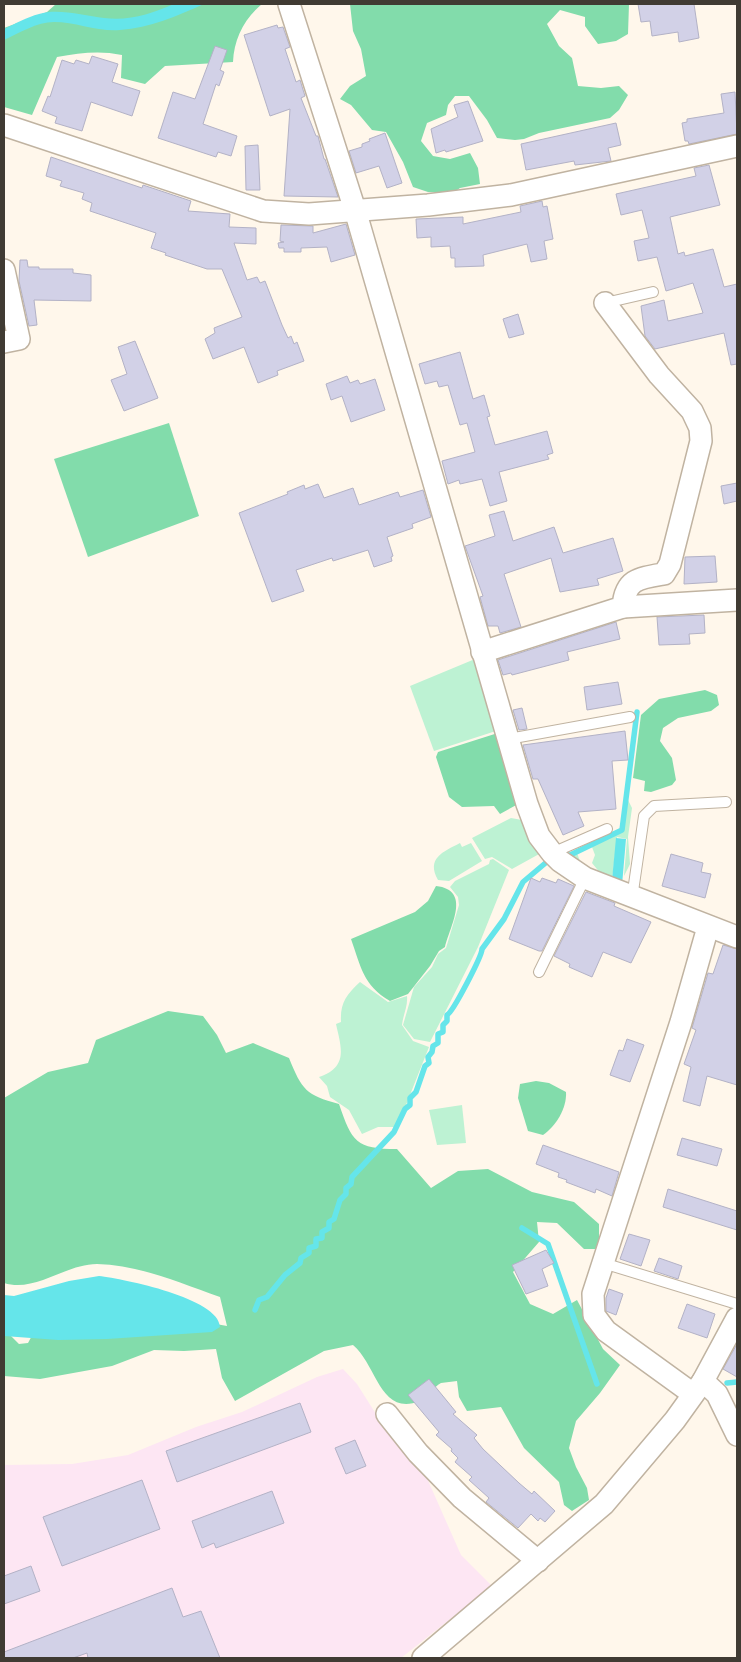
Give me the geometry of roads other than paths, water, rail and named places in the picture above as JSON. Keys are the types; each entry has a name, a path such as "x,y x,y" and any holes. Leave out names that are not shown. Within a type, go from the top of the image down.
{"street":[{"path":"289,4 355,210 526,804 539,836 560,862 585,878 632,898 737,936"},
{"path":"4,125 263,211 309,214 428,205 511,195 737,146"},
{"path":"4,270 19,339 4,342"},
{"path":"604,303 659,375 692,412 700,428 701,441 670,564 664,574 643,578 629,585 624,594 623,607"},
{"path":"482,652 623,607 737,600"},
{"path":"708,927 681,1022 593,1294 594,1315 606,1331 698,1388 717,1394 737,1435"},
{"path":"423,1658 604,1504 698,1388 737,1318"},
{"path":"387,1414 418,1453 462,1498 538,1561"}],"lane":[{"path":"604,303 653,292"},
{"path":"508,739 630,717"},
{"path":"632,898 644,816 649,810 654,806 726,802"},
{"path":"552,853 607,829"},
{"path":"539,972 585,878"},
{"path":"604,1263 737,1304"}],"water":[{"path":"174,4 204,4 163,21 131,29 112,30 62,22 48,22 28,28 4,40 4,29 47,12 63,12 114,19 132,18 149,14"},
{"path":"616,838 626,839 622,885 612,880"},
{"path":"99,1276 148,1286 188,1299 204,1307 216,1317 220,1327 212,1332 107,1339 58,1340 4,1336 4,1295 14,1296 69,1281"}],"waterway":[{"path":"568,856 622,830 637,712"},
{"path":"255,1310 259,1300 267,1297 285,1275 300,1263 301,1258 309,1253 309,1248 316,1246 316,1239 322,1238 322,1232 329,1228 329,1222 334,1219 340,1200 346,1194 346,1188 351,1184 352,1177 394,1132 405,1109 410,1105 410,1098 416,1092 425,1066 429,1063 428,1057 432,1052 433,1046 438,1043 438,1034 443,1032 443,1025 447,1021 447,1015 467,984 482,949 504,919 523,882 549,860"},
{"path":"522,1228 548,1244 597,1384"},
{"path":"727,1383 737,1382"}]}
